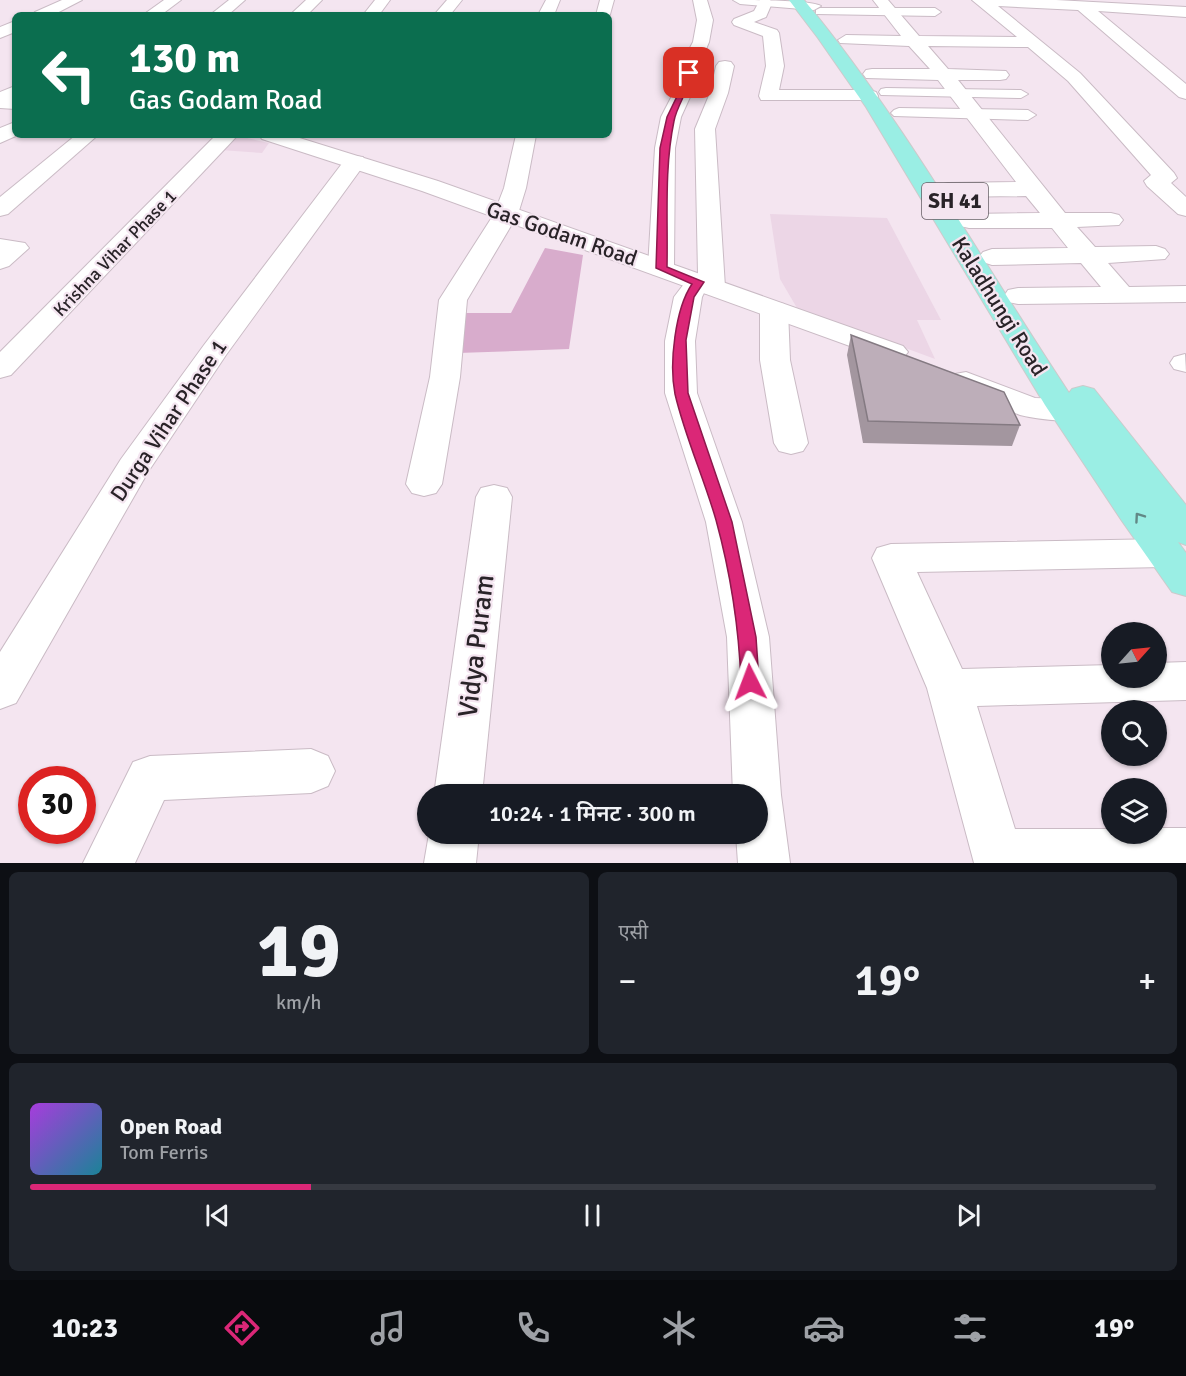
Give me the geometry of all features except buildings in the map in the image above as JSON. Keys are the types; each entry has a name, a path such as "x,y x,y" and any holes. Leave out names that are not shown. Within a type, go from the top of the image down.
{"main road":[{"name":"Kaladhungi Road","path":"808,5 843,57 867,72 1013,302 1179,555"},
{"name":"Kaladhungi Road","path":"808,5 867,72 899,113 936,181 969,221 992,257 1013,302"}],"street":[{"path":"47,12 75,0"},
{"path":"156,12 174,0"},
{"path":"222,12 238,0"},
{"path":"301,12 315,0"},
{"path":"373,12 383,0"},
{"path":"444,12 455,0"},
{"path":"661,268 665,148 671,117 686,86 692,61 701,42 705,20 700,0"},
{"path":"740,0 808,5 884,6 935,12"},
{"path":"971,0 1082,6 1125,4 1184,13"},
{"path":"984,1 1082,85 1186,209"},
{"path":"765,3 761,14 740,22 771,33 776,66 768,96 867,72 920,49 1034,42"},
{"path":"884,6 958,93 1032,189 1123,296"},
{"path":"1082,6 1186,93"},
{"path":"920,49 988,57"},
{"path":"725,66 719,93 705,129 706,285 688,297 680,340 681,393 724,522 748,637 756,784"},
{"path":"867,72 1000,75"},
{"path":"867,72 958,93 1021,94"},
{"path":"899,113 1028,115"},
{"path":"0,210 84,138"},
{"name":"Krishna Vihar Phase 1","path":"0,369 225,138"},
{"name":"Gas Godam Road","path":"283,138 348,152 430,186 931,367 1031,408 1077,401"},
{"path":"424,484 445,377 453,300 506,214 515,188 525,138"},
{"name":"Durga Vihar Phase 1","path":"0,690 133,467 221,342 348,152"},
{"path":"936,181 1032,189"},
{"path":"969,221 1111,220"},
{"path":"0,248 16,248 0,261"},
{"path":"992,257 1156,254"},
{"path":"1013,302 1186,294"},
{"path":"774,310 772,335 776,369 791,442"},
{"name":"Vidya Puram","path":"459,784 494,497"},
{"path":"1179,555 891,558 949,688 999,859 1186,853"},
{"path":"949,688 1186,681"},
{"path":"109,863 150,778 311,771"},
{"path":"450,863 453,844"},
{"path":"762,844 764,863"}],"shaded area":[{"path":"230,138 246,138 269,143 262,153 220,150"},
{"path":"770,214 887,218 941,320 917,320 935,359 797,308 780,279"},
{"path":"545,248 583,255 569,349 458,353 458,313 511,313"}],"route":[{"path":"689,73 686,86 671,117 665,148 661,268 699,282 688,297 680,340 681,393 724,522 748,637 750,682"}]}
